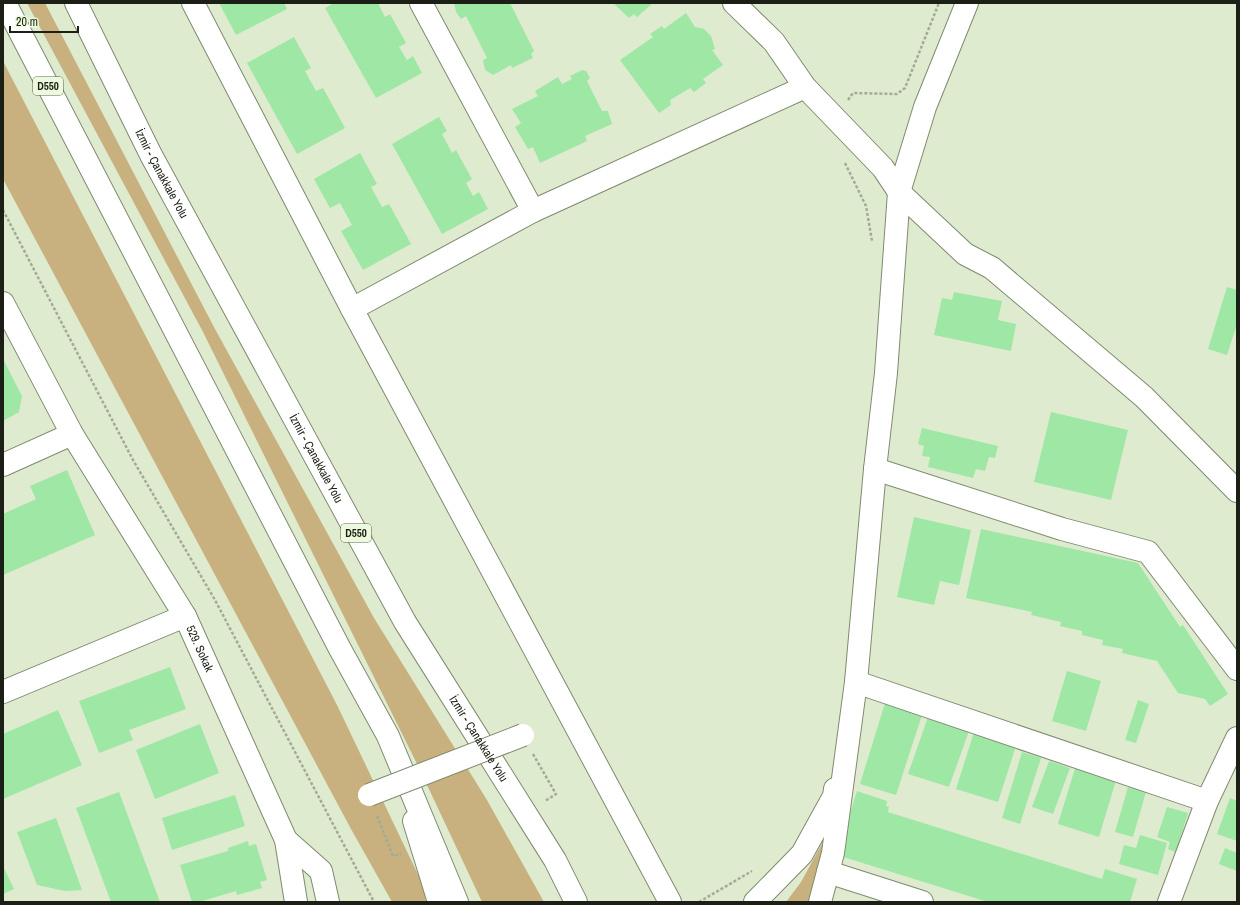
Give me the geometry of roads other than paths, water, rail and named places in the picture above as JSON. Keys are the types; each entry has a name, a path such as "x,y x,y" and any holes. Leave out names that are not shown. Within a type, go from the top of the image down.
{"main road":[{"name":"D550","path":"5,3 340,649 388,736 457,902"},
{"name":"İzmir - Çanakkale Yolu","path":"76,3 151,155 405,622 555,860 576,902"},
{"path":"193,3 352,309 670,902"},
{"path":"421,3 533,211"},
{"path":"734,3 774,42 805,87 883,168 899,192 966,254 992,268 1144,397 1237,491"},
{"path":"820,902 833,853 856,682 875,469 891,318 899,192 925,107 968,3"},
{"path":"352,309 533,211 805,87"},
{"path":"3,303 72,434 185,616"},
{"path":"3,465 72,434"},
{"path":"875,469 1062,529 1148,552 1237,669"},
{"name":"529. Sokak","path":"3,692 185,616 286,840"},
{"path":"856,682 1207,801"},
{"path":"755,902 802,854 834,796 856,682"},
{"path":"369,795 522,735"},
{"path":"388,736 439,902"},
{"path":"1169,902 1207,801 1237,738"},
{"path":"286,840 296,902"},
{"path":"286,840 321,871 328,902"},
{"path":"828,872 922,902"}]}
